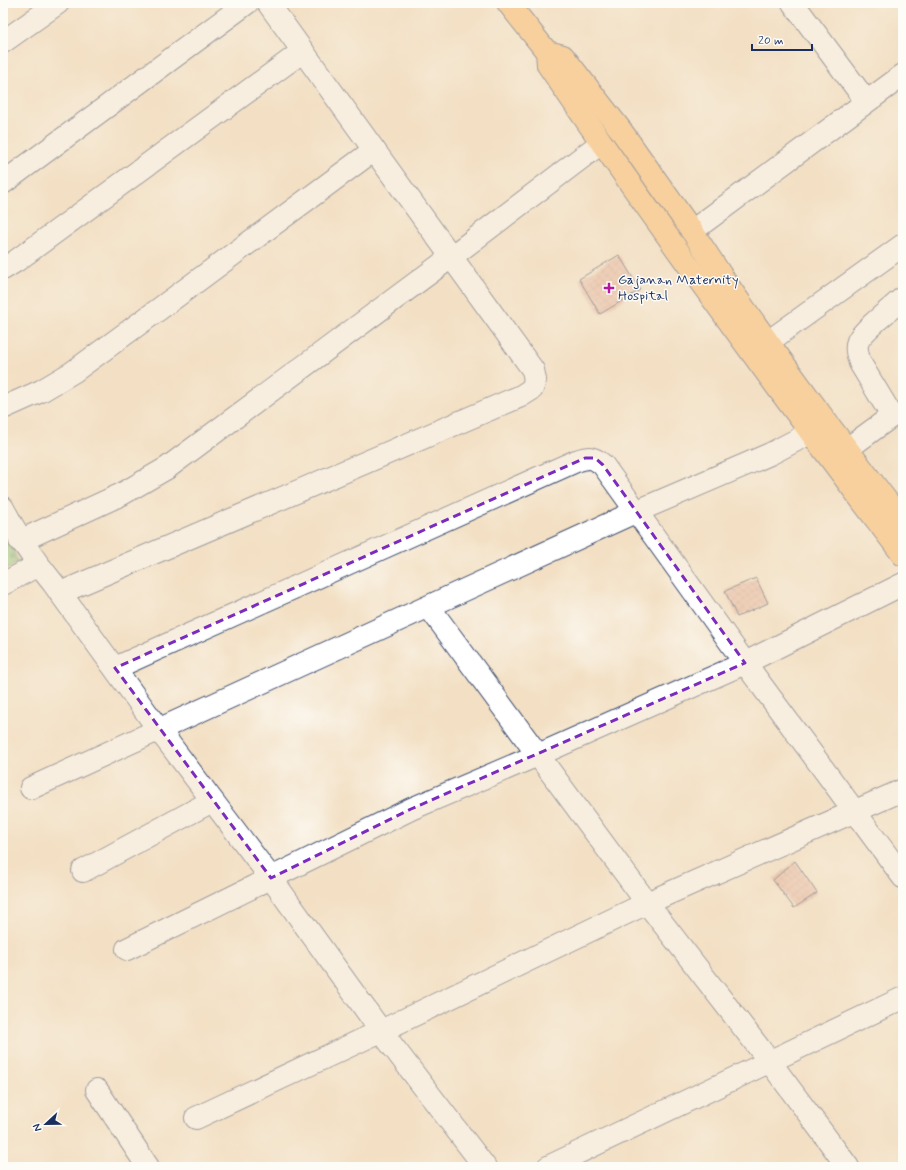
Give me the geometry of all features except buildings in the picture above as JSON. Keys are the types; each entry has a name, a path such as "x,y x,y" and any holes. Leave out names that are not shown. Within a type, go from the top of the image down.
{"main road":[{"path":"508,3 547,52 548,66 601,143 810,433 903,555"},
{"path":"547,52 563,56 620,129 768,342 903,522"}],"street":[{"path":"3,42 58,3"},
{"path":"3,183 247,3"},
{"path":"60,593 532,390 534,380 533,370 268,3"},
{"path":"793,3 866,101"},
{"path":"3,269 303,51"},
{"path":"692,231 903,75"},
{"path":"20,541 122,494 167,468 451,257 601,143"},
{"path":"3,408 41,391 72,372 374,150"},
{"path":"768,342 903,245"},
{"path":"847,449 898,423 860,363 857,354 858,342 865,332 903,298"},
{"path":"31,788 636,512 770,454 810,433"},
{"path":"115,668 576,461 586,458 595,458 603,466 745,663 903,877"},
{"path":"3,508 20,541 60,593 159,730 271,878 380,1031 485,1167"},
{"path":"3,584 38,565"},
{"path":"127,949 411,809 538,755 745,663 903,584"},
{"path":"429,607 647,903 770,1062 848,1167"},
{"path":"196,1118 647,903 903,790"},
{"path":"83,871 212,801"},
{"path":"548,1167 903,998"},
{"path":"97,1090 148,1167"}],"highlighted area":[{"path":"585,458 595,458 603,465 745,663 411,809 271,878 115,668"}],"green space":[{"path":"3,525 18,562 3,571"}],"place":[{"name":"Gajanan Maternity Hospital","path":"609,288"}]}
